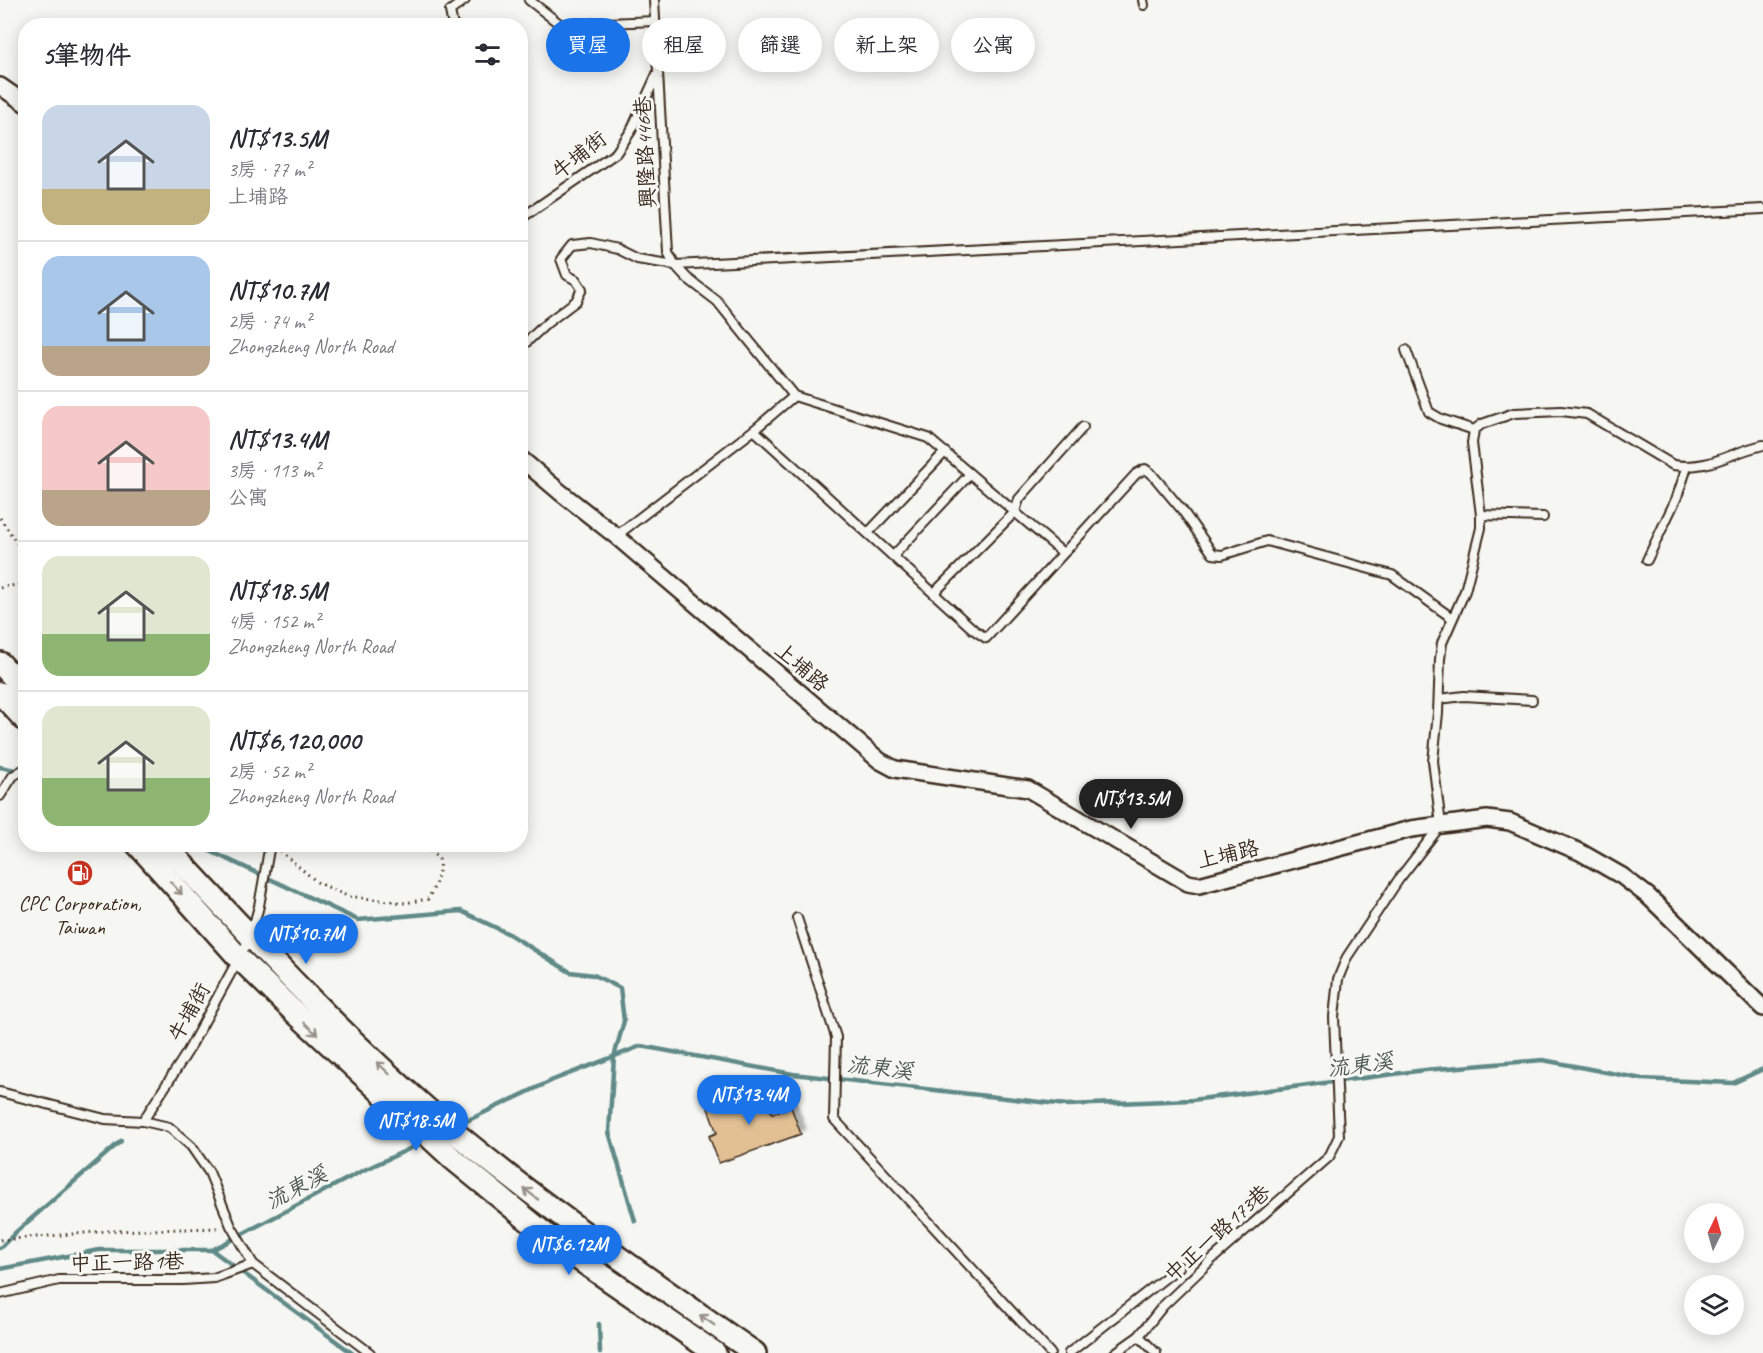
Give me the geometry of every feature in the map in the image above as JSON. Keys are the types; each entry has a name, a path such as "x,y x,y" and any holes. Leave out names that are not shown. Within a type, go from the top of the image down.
{"main road":[{"path":"0,663 18,683"},
{"path":"0,693 18,712"},
{"path":"144,852 239,958 453,1159 561,1247 715,1353"},
{"path":"172,852 335,1023 426,1108 582,1233 755,1353"}],"street":[{"path":"0,86 18,98"},
{"name":"上埔路","path":"528,465 880,761 895,769 1028,789 1188,883 1199,885 1411,829 1487,819 1510,822 1580,852 1622,876 1648,896 1763,1008"}],"lane":[{"path":"451,18 450,11 465,0"},
{"path":"529,0 561,25 642,22"},
{"name":"興隆路446巷","path":"654,0 655,18"},
{"name":"興隆路446巷","path":"658,72 668,252 675,265"},
{"name":"牛埔街","path":"528,214 616,153 631,130 658,72"},
{"path":"528,341 576,301 582,289 576,280 567,275 561,259 572,245 591,243 617,249 637,259 675,265 1763,209"},
{"path":"675,265 687,278 717,301 794,396 928,438 1063,553"},
{"path":"1406,350 1428,412 1474,430"},
{"path":"615,536 754,430 794,396"},
{"path":"1441,825 1432,761 1442,644 1465,591 1481,528 1472,443 1474,430 1482,424 1514,413 1561,411 1587,414 1673,465 1688,466 1706,465 1763,445"},
{"path":"934,593 1015,512 1019,499 1083,427"},
{"path":"754,430 974,630 986,638 1136,474 1145,470 1151,473 1182,510 1213,554 1222,555 1267,541 1392,575 1452,618"},
{"path":"868,533 945,452"},
{"path":"1647,560 1677,497 1688,466"},
{"path":"893,556 970,474"},
{"path":"1481,515 1543,517"},
{"path":"1439,699 1464,696 1532,700"},
{"path":"0,796 13,776 18,773"},
{"name":"中正一路173巷","path":"1115,1353 1139,1336 1163,1306 1210,1261 1329,1157 1339,1136 1334,1017 1338,979 1347,957 1399,879 1441,825"},
{"name":"牛埔街","path":"143,1121 188,1051 251,936 270,852"},
{"path":"796,918 836,1037 834,1119 1050,1353"},
{"path":"0,1092 105,1119 143,1121 169,1128 191,1146 209,1172 231,1226 253,1264 370,1353"},
{"name":"中正一路1巷","path":"0,1294 59,1280 214,1278 253,1264"},
{"path":"1069,1353 1179,1267"},
{"path":"1139,1336 1156,1353"}],"path":[{"path":"0,518 18,544"},
{"path":"0,588 18,585"},
{"path":"280,852 316,882 347,896 405,903 428,899 436,884 440,866 439,859 431,852"},
{"path":"0,1240 109,1231 213,1229 231,1226"}],"building":[{"path":"762,1088 772,1114 791,1107 801,1134 719,1163 709,1136 717,1133 708,1108"}],"waterway":[{"path":"0,767 18,771"},
{"path":"212,852 358,920 461,911 509,934 570,972 594,975 620,988 624,1021 614,1057 609,1132 635,1221"},
{"name":"流東溪","path":"456,1126 553,1080 641,1046 793,1074 1067,1105 1192,1100 1425,1070 1543,1060 1642,1079 1733,1083 1763,1069"},
{"path":"0,1248 121,1141"},
{"name":"流東溪","path":"0,1269 99,1250 212,1250 360,1172 424,1142"},
{"path":"212,1250 352,1353"},
{"path":"599,1324 600,1353"}],"place":[{"name":"CPC Corporation, Taiwan","path":"80,873"}]}
